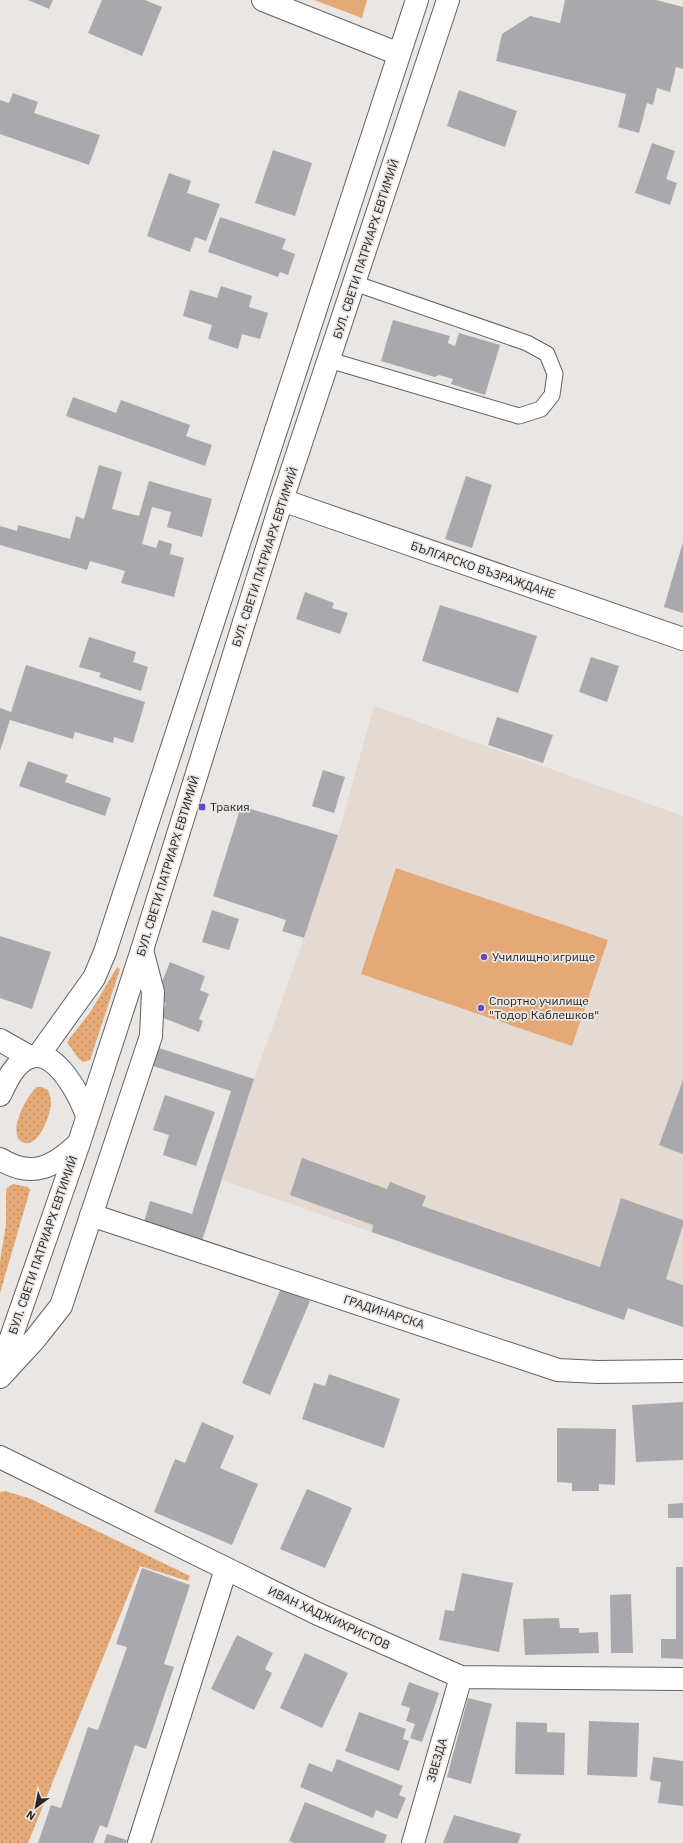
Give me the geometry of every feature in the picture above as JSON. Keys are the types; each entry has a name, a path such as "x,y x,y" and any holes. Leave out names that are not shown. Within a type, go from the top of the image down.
{"street":[{"path":"263,0 399,54"},
{"path":"0,1095 16,1067 34,1056 94,978 105,952 417,0"},
{"name":"БУЛ. СВЕТИ ПАТРИАРХ ЕВТИМИЙ","path":"0,1369 79,1143 142,950 282,500 448,0"},
{"name":"БЪЛГАРСКО ВЪЗРАЖДАНЕ","path":"282,500 683,639"},
{"path":"0,1377 35,1339 61,1306 92,1215 151,1036 153,992 142,950"},
{"path":"0,1040 55,1064 62,1071 79,1095 87,1116"},
{"path":"0,1159 18,1168 28,1170 40,1169 60,1160 79,1143"},
{"name":"ГРАДИНАРСКА","path":"92,1215 558,1370 598,1372 683,1371"},
{"name":"ИВАН ХАДЖИХРИСТОВ","path":"0,1457 318,1614 461,1677 683,1679"},
{"path":"139,1843 226,1569"},
{"name":"ЗВЕЗДА","path":"413,1843 461,1677"}],"lane":[{"path":"329,360 519,416 541,409 552,395 555,374 547,354 527,342 354,283"}],"shaded area":[{"path":"314,0 367,0 362,18"},
{"name":"Спортно училище \"Тодор Каблешков\"","path":"374,706 683,816 683,1327 628,1308 624,1320 222,1180 254,1079 304,938 338,835"},
{"name":"Училищно игрище","path":"396,868 608,940 572,1046 361,974"},
{"path":"117,967 120,969 90,1060 83,1062 78,1058 67,1042 91,1011"},
{"path":"37,1087 42,1087 48,1090 51,1100 49,1113 44,1128 40,1134 30,1143 25,1143 19,1139 17,1125 23,1106"},
{"path":"13,1184 28,1187 30,1190 0,1293 0,1261 6,1225 6,1193 7,1188"},
{"path":"5,1491 31,1499 190,1576 188,1581 140,1566 28,1843 0,1843 0,1492"}],"building":[{"path":"28,0 53,0 49,9"},
{"path":"102,0 145,0 162,7 142,56 88,33"},
{"path":"565,0 656,0 683,7 683,69 676,67 670,92 657,88 653,105 647,103 639,133 618,127 626,94 496,61 502,34 530,16 560,23"},
{"path":"459,90 517,111 505,147 447,126"},
{"path":"13,93 38,102 34,113 100,135 89,165 0,134 0,100 9,103"},
{"path":"652,143 675,151 666,179 677,183 670,205 635,193"},
{"path":"273,150 312,163 295,216 255,203"},
{"path":"169,173 191,181 187,193 220,204 206,241 195,237 190,252 147,236"},
{"path":"220,217 286,239 282,249 295,254 288,275 280,272 278,277 208,252"},
{"path":"221,286 252,296 249,307 268,313 260,339 242,334 238,349 208,339 212,325 183,316 190,290 217,298"},
{"path":"393,320 450,336 448,343 455,346 459,333 500,345 485,395 451,384 453,379 439,375 435,377 381,361"},
{"path":"73,397 116,413 121,400 190,425 186,436 212,445 205,466 66,416"},
{"path":"99,465 122,472 112,509 139,516 149,481 212,499 202,537 167,527 171,512 152,507 142,544 156,548 159,540 172,544 170,554 184,558 174,597 121,583 125,571 90,561 87,570 0,545 0,526 17,531 18,525 70,539 76,516 84,519"},
{"path":"466,476 492,485 472,548 445,539"},
{"path":"683,542 683,613 664,607"},
{"path":"305,592 334,603 332,608 348,613 340,634 296,619"},
{"path":"440,605 537,636 518,693 422,661"},
{"path":"89,637 136,652 133,662 148,667 141,691 99,677 101,673 79,667"},
{"path":"591,657 619,666 607,702 579,692"},
{"path":"26,665 145,702 133,743 114,737 113,743 75,732 73,739 10,720 0,751 0,708 11,712"},
{"path":"497,717 553,735 543,763 488,745"},
{"path":"28,761 68,775 65,782 111,798 105,816 19,786"},
{"path":"323,770 345,777 334,813 312,806"},
{"path":"241,806 338,835 304,938 282,931 286,920 213,896"},
{"path":"212,910 239,919 229,950 202,942"},
{"path":"0,936 51,952 32,1009 0,998"},
{"path":"170,962 205,976 200,990 209,994 199,1019 203,1021 199,1032 161,1017 166,1003 155,999"},
{"path":"156,1047 254,1079 202,1241 144,1222 150,1201 192,1214 231,1091 150,1065"},
{"path":"683,1080 683,1154 659,1145"},
{"path":"165,1095 215,1112 196,1166 163,1155 169,1135 153,1130"},
{"path":"302,1158 387,1189 390,1182 426,1196 422,1206 600,1267 621,1198 683,1220 683,1225 666,1279 683,1285 683,1327 628,1308 624,1320 372,1232 373,1225 290,1195"},
{"path":"281,1288 310,1301 270,1395 242,1383"},
{"path":"329,1374 400,1399 384,1448 302,1419 314,1383 325,1386"},
{"path":"683,1402 683,1460 636,1462 632,1405"},
{"path":"202,1422 234,1436 220,1468 258,1484 232,1545 154,1512 175,1459 185,1463"},
{"path":"557,1428 616,1429 615,1485 599,1484 599,1491 572,1491 572,1483 557,1482"},
{"path":"307,1489 352,1508 325,1568 280,1549"},
{"path":"683,1503 683,1518 668,1518 668,1504"},
{"path":"676,1567 683,1567 683,1659 661,1658 661,1639 676,1639"},
{"path":"142,1568 190,1585 164,1664 174,1667 146,1749 135,1745 107,1828 100,1825 93,1843 38,1843 51,1805 61,1808 88,1727 98,1730 127,1647 116,1644"},
{"path":"462,1573 513,1583 499,1652 439,1640 445,1610 454,1611"},
{"path":"631,1594 633,1653 611,1653 610,1595"},
{"path":"559,1618 560,1628 579,1628 579,1633 598,1632 599,1653 525,1655 523,1619"},
{"path":"237,1635 273,1653 265,1669 272,1673 254,1710 211,1689"},
{"path":"305,1653 348,1673 322,1728 280,1708"},
{"path":"409,1682 439,1693 422,1742 410,1738 415,1724 406,1721 410,1708 401,1705"},
{"path":"468,1698 492,1704 471,1784 447,1777"},
{"path":"359,1712 406,1729 403,1739 409,1741 399,1771 345,1751"},
{"path":"589,1721 639,1723 637,1777 587,1775"},
{"path":"516,1722 547,1723 547,1732 565,1733 564,1775 515,1774"},
{"path":"653,1757 683,1761 683,1806 658,1803 661,1782 650,1780"},
{"path":"337,1759 403,1786 399,1795 406,1798 397,1819 376,1810 373,1818 300,1787 309,1763 332,1772"},
{"path":"305,1802 387,1835 384,1843 294,1843 289,1841"},
{"path":"454,1815 521,1834 518,1843 443,1843"},
{"path":"107,1834 127,1840 126,1843 104,1843"}],"place":[{"name":"Тракия","path":"202,807"},
{"name":"Училищно игрище","path":"484,957"},
{"name":"Спортно училище \"Тодор Каблешков\"","path":"481,1008"}]}
